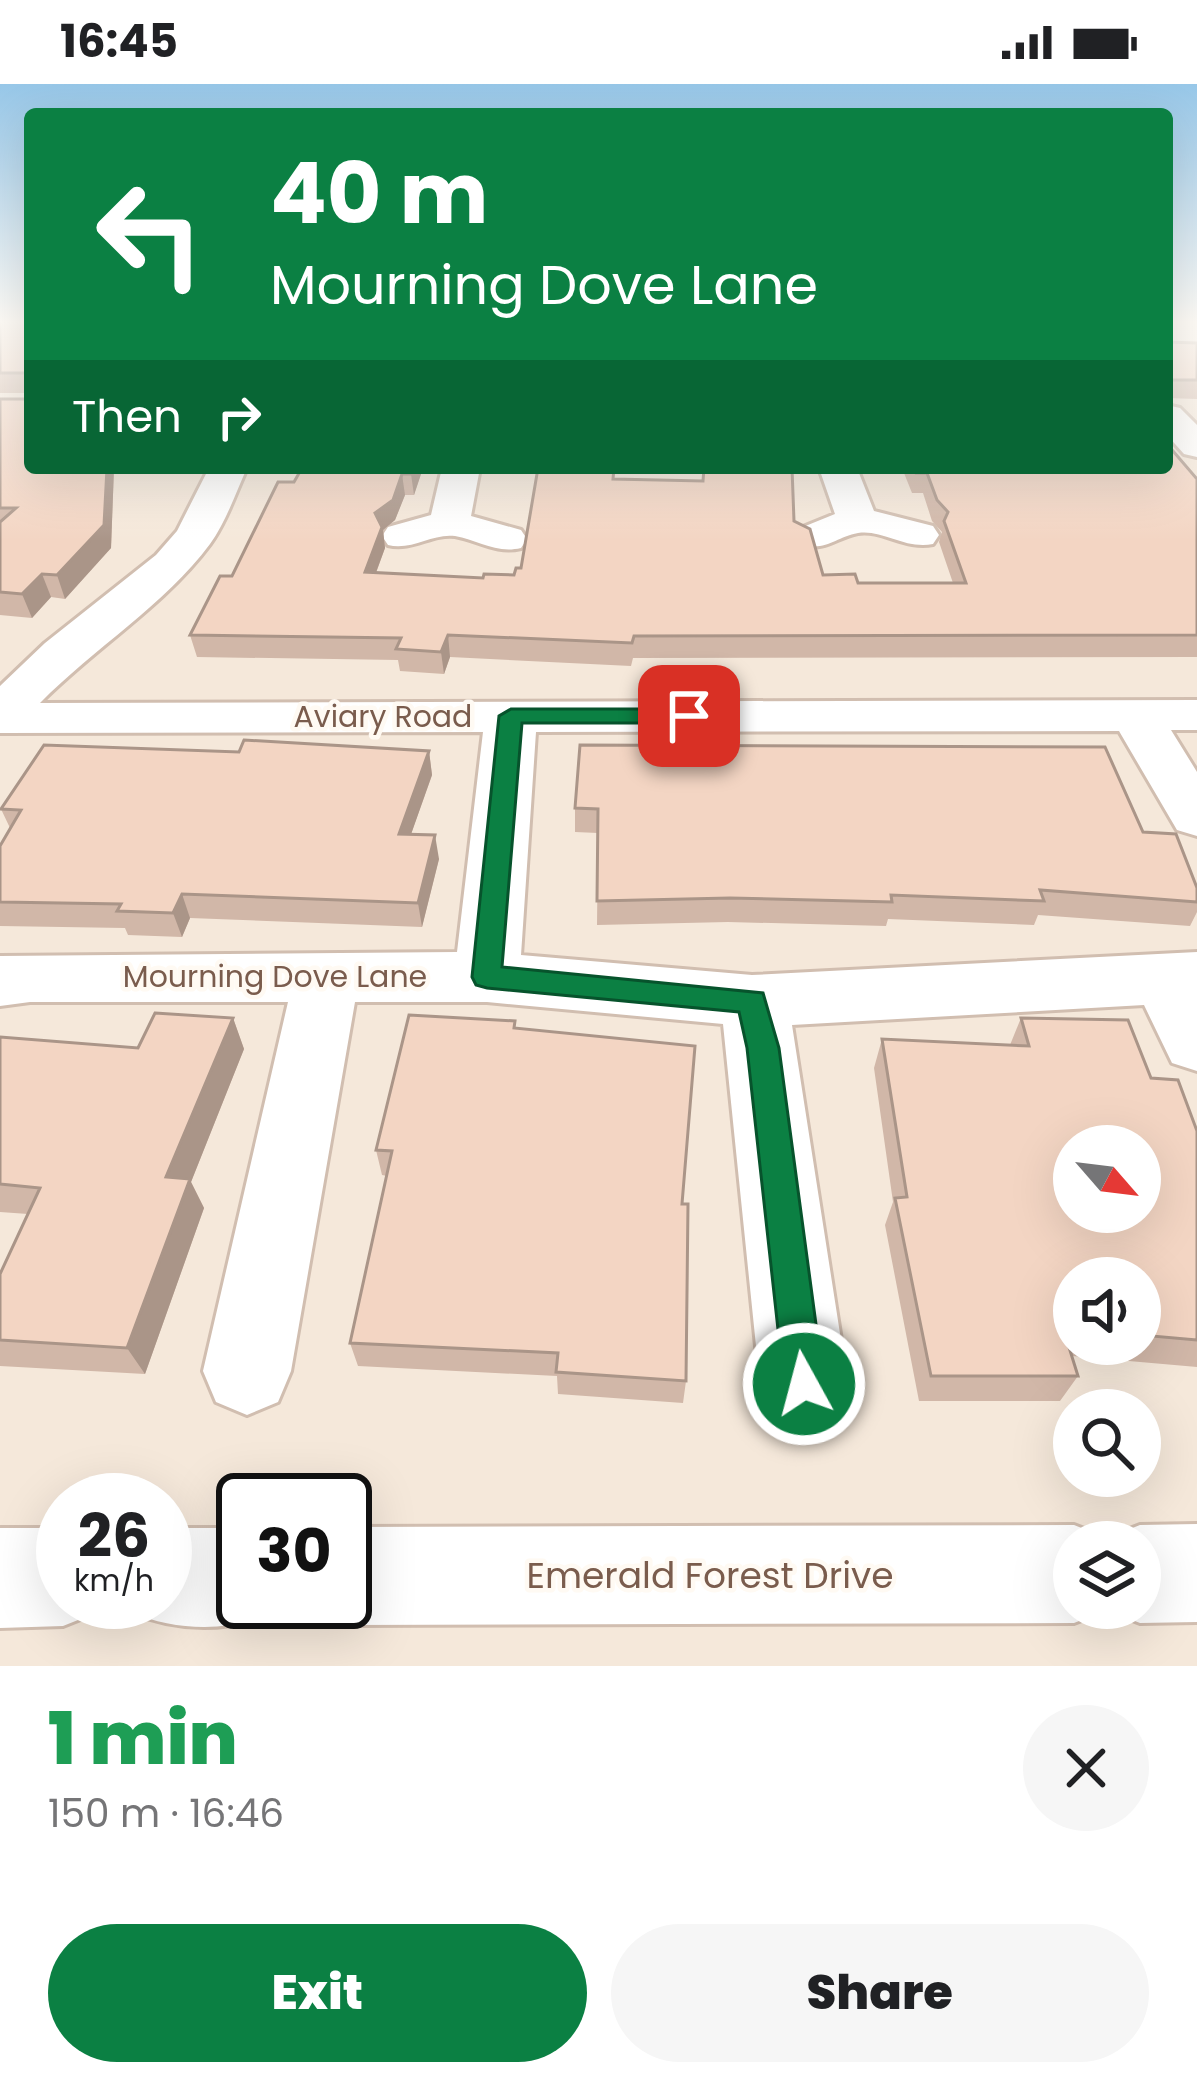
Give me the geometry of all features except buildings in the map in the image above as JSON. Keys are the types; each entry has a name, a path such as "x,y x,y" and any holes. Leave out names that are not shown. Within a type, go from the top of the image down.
{"street":[{"path":"1173,421 1197,446"},
{"path":"0,716 62,653 171,564 195,536 225,474"},
{"path":"450,522 459,474"},
{"path":"840,474 857,519"},
{"path":"818,536 857,519 918,535"},
{"path":"404,536 450,522 506,538"},
{"path":"1136,715 1197,817"},
{"name":"Aviary Road","path":"0,716 1197,715"},
{"path":"487,977 511,716"},
{"path":"247,1371 327,977"},
{"name":"Mourning Dove Lane","path":"0,981 487,977 752,1001 1180,977"},
{"path":"1180,977 1197,1042"},
{"path":"752,1001 763,1048 804,1384"},
{"name":"Emerald Forest Drive","path":"372,1576 1053,1574"},
{"path":"1161,1574 1197,1574"},
{"path":"0,1577 36,1577"}],"shaded area":[{"path":"0,394 24,394 24,474 1173,474 1173,394 1197,394 1197,1666 0,1666"}],"route":[{"path":"689,716 511,716 487,977 752,1001 763,1048 804,1384"}]}
